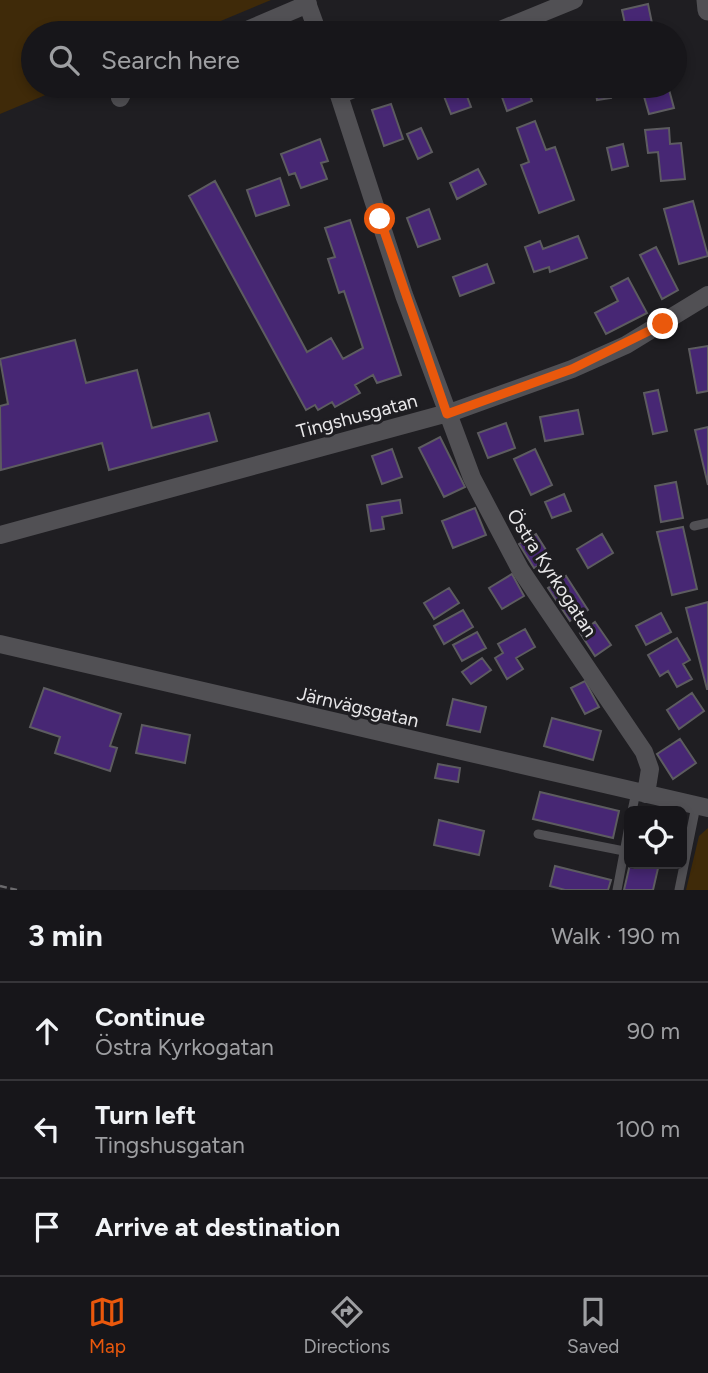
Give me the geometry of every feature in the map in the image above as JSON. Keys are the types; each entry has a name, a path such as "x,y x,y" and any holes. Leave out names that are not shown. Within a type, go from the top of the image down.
{"street":[{"path":"522,21 574,0"},
{"path":"707,0 708,10"},
{"path":"266,21 307,2 314,21"},
{"name":"Östra Kyrkogatan","path":"340,98 447,414 472,478 499,534 644,752 650,769 641,793"},
{"name":"Tingshusgatan","path":"0,535 447,414 572,369 626,345 708,295"},
{"name":"Järnvägsgatan","path":"0,644 702,807"}],"lane":[{"path":"694,526 708,523"},
{"path":"634,806 641,793"},
{"path":"679,890 702,807"},
{"path":"538,834 624,852 617,890"}],"path":[{"path":"0,886 17,890"}],"shaded area":[{"path":"0,0 271,0 221,21 21,21 21,98 38,98 0,114"},
{"path":"708,828 708,890 686,890 699,836"}],"building":[{"path":"648,4 652,21 624,21 622,10"},
{"path":"445,98 468,98 471,107 451,114"},
{"path":"502,98 531,98 532,101 507,111"},
{"path":"644,98 671,98 674,108 649,114"},
{"path":"391,104 403,139 384,146 372,110"},
{"path":"535,121 546,150 555,147 574,200 539,213 521,165 529,162 517,128"},
{"path":"421,128 432,152 418,159 407,134"},
{"path":"669,128 670,144 681,143 685,179 661,181 658,152 648,153 645,130"},
{"path":"320,139 328,161 321,163 327,179 301,188 295,173 289,175 281,154"},
{"path":"623,144 628,166 612,170 607,148"},
{"path":"478,169 486,184 457,199 450,183"},
{"path":"280,178 289,205 256,216 247,190"},
{"path":"215,181 307,352 331,338 343,359 363,348 344,291 339,293 328,259 335,257 325,228 350,220 401,375 377,383 373,375 355,385 360,393 335,407 332,402 318,410 315,405 306,410 189,196"},
{"path":"693,201 708,256 679,264 664,209"},
{"path":"429,209 440,239 418,247 407,218"},
{"path":"578,236 587,258 550,272 549,267 534,272 525,247 540,241 543,249"},
{"path":"656,247 678,290 662,299 640,255"},
{"path":"487,264 494,283 460,296 453,277"},
{"path":"628,278 647,313 606,334 595,313 618,301 611,287"},
{"path":"75,340 86,383 137,370 152,428 209,413 217,441 109,470 102,443 1,470 0,406 8,404 0,359"},
{"path":"708,346 708,391 697,393 689,349"},
{"path":"658,390 667,431 653,434 644,393"},
{"path":"578,410 583,434 545,441 540,417"},
{"path":"506,423 515,448 488,458 478,433"},
{"path":"708,427 708,485 695,430"},
{"path":"440,437 465,487 444,497 419,448"},
{"path":"392,449 402,477 382,484 372,456"},
{"path":"535,449 552,485 531,495 514,459"},
{"path":"676,482 683,518 661,522 655,486"},
{"path":"564,494 571,511 552,518 545,502"},
{"path":"400,500 402,513 382,517 384,529 371,531 367,505"},
{"path":"475,508 486,535 453,548 442,521"},
{"path":"683,527 697,589 672,595 657,532"},
{"path":"536,534 551,558 534,568 519,544"},
{"path":"602,534 613,553 588,568 577,549"},
{"path":"512,574 524,596 502,609 489,588"},
{"path":"566,576 588,610 570,621 548,588"},
{"path":"449,588 459,603 434,619 424,603"},
{"path":"708,602 708,689 707,689 686,608"},
{"path":"463,610 473,627 444,644 434,626"},
{"path":"661,613 671,632 646,645 636,626"},
{"path":"595,622 611,645 595,656 580,633"},
{"path":"525,629 535,647 516,658 523,669 507,679 495,658 503,653 498,644"},
{"path":"477,632 486,648 462,661 453,645"},
{"path":"677,638 690,660 683,664 692,679 677,687 668,671 660,676 648,655"},
{"path":"482,658 491,670 471,684 462,672"},
{"path":"585,681 599,707 585,714 571,688"},
{"path":"44,688 121,714 110,746 117,748 110,771 55,753 60,737 30,727"},
{"path":"692,693 704,711 679,729 667,710"},
{"path":"453,699 486,707 480,732 447,725"},
{"path":"552,718 601,731 593,760 544,746"},
{"path":"142,725 190,735 185,763 136,753"},
{"path":"680,739 696,763 673,779 657,754"},
{"path":"438,764 460,768 458,782 435,778"},
{"path":"540,792 619,811 613,838 533,819"},
{"path":"439,820 484,831 479,855 434,845"},
{"path":"555,866 611,880 608,890 565,890 550,886"},
{"path":"629,869 658,869 653,890 624,890"}],"route":[{"path":"380,219 447,414 572,369 626,345 663,324"}]}
